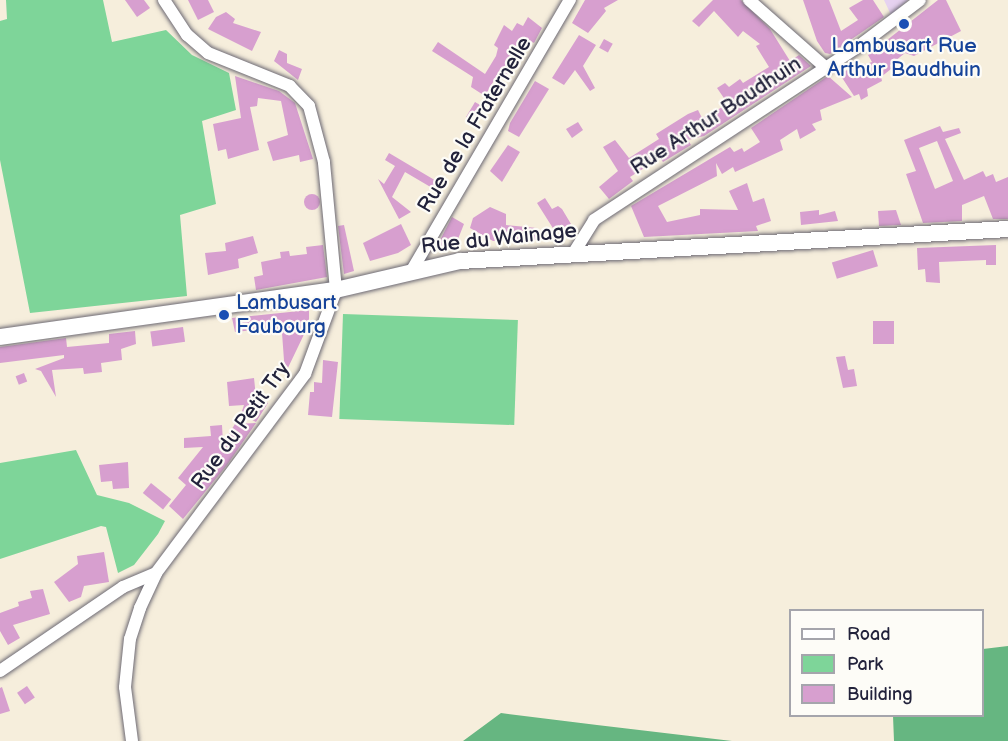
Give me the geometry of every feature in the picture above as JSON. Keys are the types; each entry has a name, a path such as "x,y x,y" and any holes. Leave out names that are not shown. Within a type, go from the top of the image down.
{"main road":[{"name":"Rue du Wainage","path":"0,337 336,291 412,270 460,261 1008,229"}],"street":[{"path":"164,0 187,35 208,53 290,86 309,106 324,162 336,291"},
{"name":"Rue de la Fraternelle","path":"412,270 570,0"},
{"path":"749,0 825,68"},
{"name":"Rue Arthur Baudhuin","path":"573,254 594,220 825,68 920,0"},
{"name":"Rue du Petit Try","path":"132,741 125,687 130,639 156,573 305,374 336,291"},
{"path":"0,671 123,587 156,573"}],"shaded area":[{"path":"884,0 908,0 891,15"}],"green space":[{"path":"6,0 103,0 112,42 166,30 192,55 229,73 236,110 202,121 216,204 180,215 187,296 30,313 0,160 0,21 7,19"},
{"path":"343,314 518,320 514,425 339,419"},
{"path":"76,450 97,495 129,503 165,521 158,534 134,565 118,573 106,527 101,526 0,559 0,463"},
{"path":"1008,646 1008,741 894,741 893,717 984,717 984,649"},
{"path":"501,713 597,725 732,741 463,741"}],"building":[{"path":"125,0 144,0 150,8 137,17"},
{"path":"188,0 208,0 214,12 198,20"},
{"path":"585,0 618,0 604,8 606,11 588,33 572,23"},
{"path":"713,0 741,0 770,29 790,61 799,55 811,66 704,136 688,140 691,145 663,162 660,158 630,177 633,181 609,199 599,187 618,171 603,147 615,140 629,158 659,139 656,134 688,114 698,110 702,118 728,104 717,88 725,83 729,87 740,79 743,83 769,67 756,46 760,44 743,31 738,37 714,11 699,27 692,21"},
{"path":"803,0 829,0 841,31 858,20 849,8 863,0 873,0 884,17 830,54 825,53 817,41"},
{"path":"938,0 946,0 961,31 914,56 905,53 890,65 891,69 881,77 882,81 867,89 868,96 861,100 859,94 854,96 839,73 872,62 868,55"},
{"path":"226,12 235,19 233,23 261,32 252,51 208,29 216,17"},
{"path":"528,17 542,28 534,43 528,40 507,75 500,70 485,96 471,87 473,77 432,51 438,42 485,74 496,56 498,48 494,45 504,25 512,31 517,23 523,26"},
{"path":"579,35 596,45 583,66 595,88 590,91 575,70 564,85 552,78"},
{"path":"604,39 613,44 608,53 599,48"},
{"path":"279,50 287,54 287,63 302,69 298,80 274,61"},
{"path":"235,76 279,91 295,103 313,159 300,162 299,155 273,161 267,142 288,135 281,101 258,98 257,106 250,107 259,150 228,159 226,149 218,151 213,124 241,118"},
{"path":"828,76 852,97 820,110 822,120 812,124 816,130 800,139 797,129 780,140 783,150 735,172 733,167 722,174 716,163 717,176 658,206 667,222 700,215 700,209 738,210 729,191 747,183 753,202 764,198 771,221 756,226 758,231 644,237 631,206 730,147 734,152 742,148 744,152 760,142 751,128"},
{"path":"535,81 549,89 519,137 508,131 510,123"},
{"path":"475,102 487,109 476,123 466,117"},
{"path":"578,122 583,130 572,138 566,129"},
{"path":"940,126 943,132 959,128 961,133 945,139 964,180 983,171 986,177 993,174 996,182 1008,177 1008,219 993,219 984,196 962,205 962,221 923,223 906,174 916,171 904,140","holes":["937,141 953,181 935,189 919,148"]},
{"path":"508,145 520,152 502,182 490,171"},
{"path":"389,153 443,185 439,192 405,172 392,197 411,212 399,219 378,179 384,184 395,166 385,160"},
{"path":"309,194 315,194 320,202 318,208 309,210 304,205 304,199"},
{"path":"545,198 552,209 558,206 562,209 571,224 556,233 537,203"},
{"path":"490,207 506,214 506,225 537,228 537,240 493,241 470,228 473,218"},
{"path":"819,210 819,215 835,211 838,221 801,225 800,212"},
{"path":"896,210 901,225 879,226 878,211"},
{"path":"452,217 464,224 456,244 448,241 447,246 437,246"},
{"path":"401,224 411,245 398,253 370,261 363,243"},
{"path":"344,225 354,271 344,274 338,226"},
{"path":"253,236 258,253 238,259 239,268 208,275 205,253 226,251 225,243"},
{"path":"323,245 327,277 256,290 254,277 263,275 261,262 281,258 280,252 289,251 290,256 307,254 306,247"},
{"path":"996,245 996,265 986,265 986,260 939,262 940,283 926,282 925,269 918,270 917,248"},
{"path":"873,250 878,266 837,279 832,263"},
{"path":"309,310 309,324 285,374 282,333 264,335 263,329 235,332 232,318"},
{"path":"873,321 894,321 894,344 873,344"},
{"path":"183,327 185,342 152,346 150,332"},
{"path":"135,331 136,344 121,349 122,360 101,363 102,372 84,374 83,368 52,370 56,397 41,371 35,369 64,358 64,355 0,363 0,347 66,338 67,347 109,343 109,334"},
{"path":"845,356 848,370 854,369 857,386 843,388 836,357"},
{"path":"323,360 338,362 332,417 308,415 310,392 314,392 314,382 322,383"},
{"path":"24,373 27,381 19,385 16,376"},
{"path":"254,378 256,397 268,403 256,422 241,414 244,405 229,406 227,382"},
{"path":"256,423 227,465 183,519 169,506 186,485 178,478 203,447 184,448 184,438 211,436 210,426 222,425 223,443 235,424"},
{"path":"128,462 129,488 113,489 112,481 101,482 99,465"},
{"path":"151,483 171,499 163,509 143,493"},
{"path":"104,552 109,582 84,586 81,597 69,602 54,582 78,564 77,556"},
{"path":"43,589 50,614 13,625 20,638 8,645 0,631 0,613 19,606 18,602 32,598 30,591"},
{"path":"27,686 35,698 25,704 17,693"},
{"path":"2,687 10,711 0,714 0,688"}],"place":[{"name":"Lambusart Rue Arthur Baudhuin","path":"904,24"},
{"name":"Lambusart Faubourg","path":"224,315"}]}
